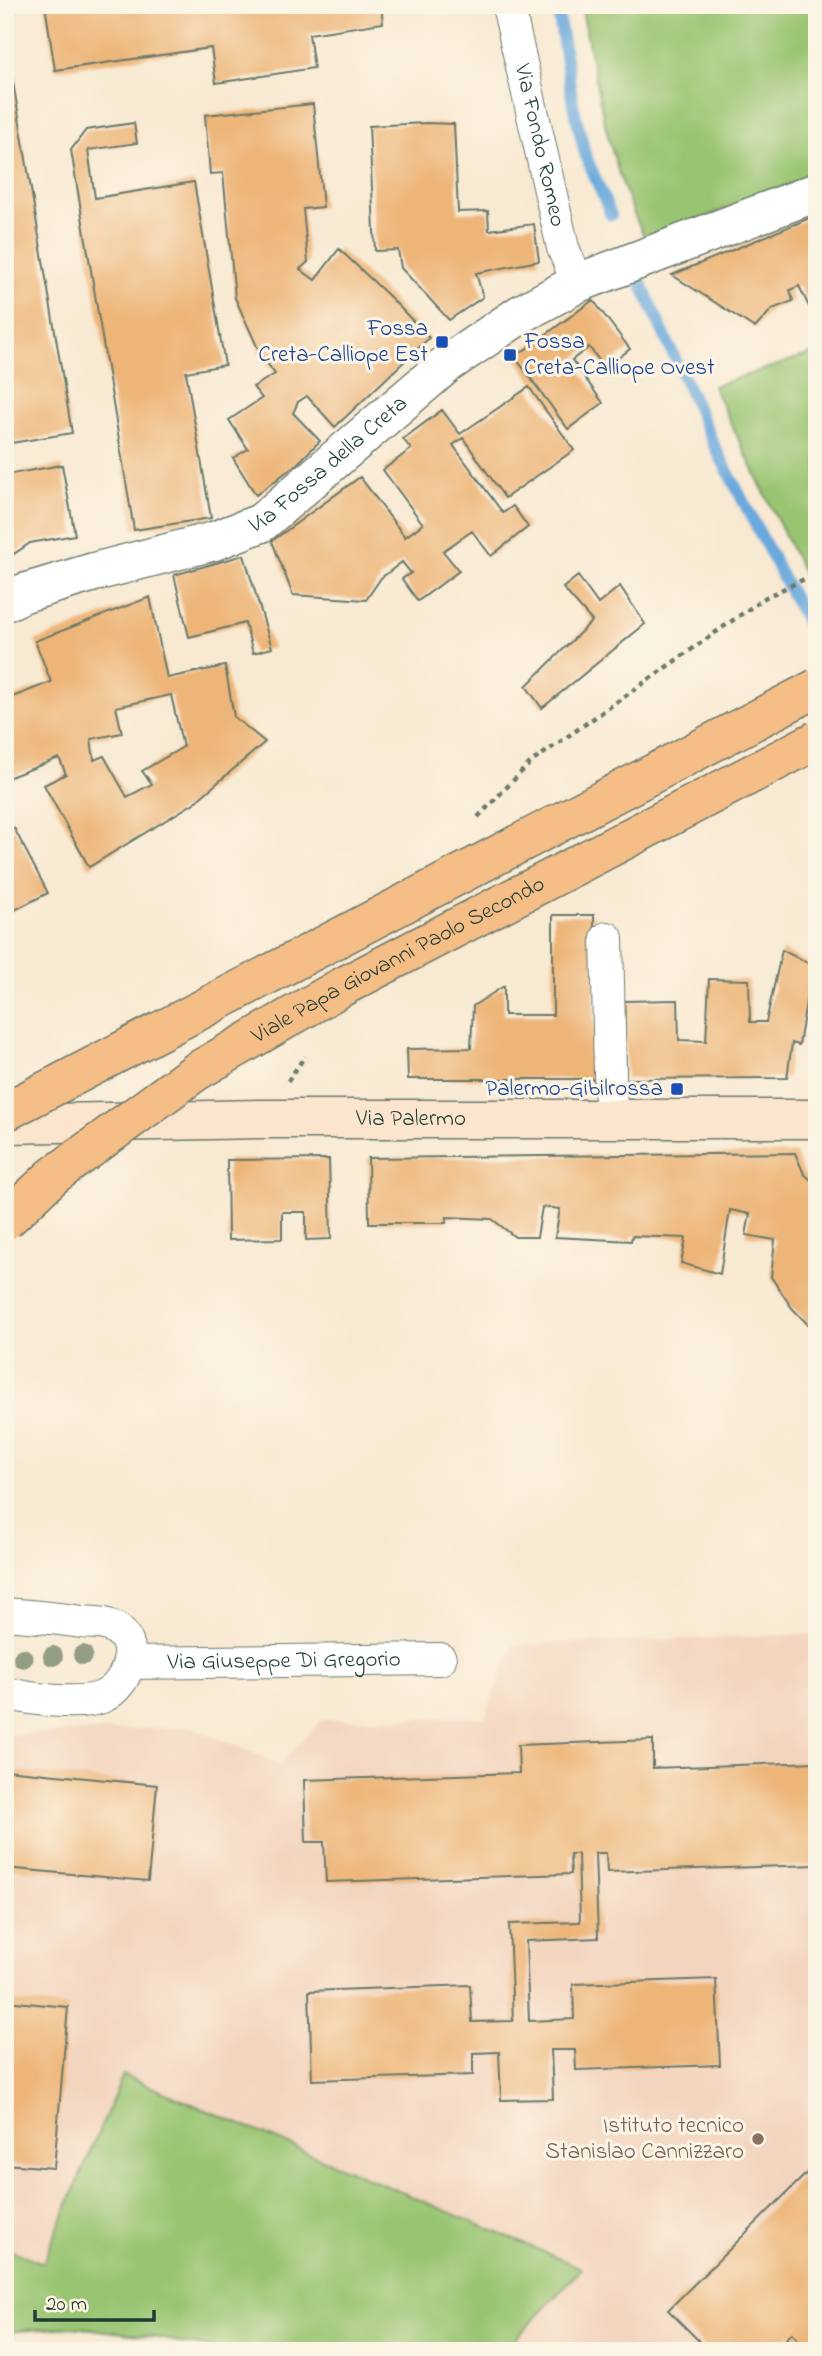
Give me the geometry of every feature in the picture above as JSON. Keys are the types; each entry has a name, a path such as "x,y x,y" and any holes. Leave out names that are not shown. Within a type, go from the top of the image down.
{"main road":[{"name":"Viale Papa Giovanni Paolo Secondo","path":"5,1112 817,688"},
{"name":"Viale Papa Giovanni Paolo Secondo","path":"5,1222 53,1177 197,1071 340,988 817,740"},
{"name":"Via Palermo","path":"5,1124 261,1119 817,1119"}],"street":[{"name":"Via Fondo Romeo","path":"508,5 564,248 578,283"},
{"name":"Via Fossa della Creta","path":"5,602 24,593 94,572 214,541 261,523 448,363 521,314 578,283 817,192"},
{"path":"607,938 611,1118"},
{"path":"5,1614 109,1625 124,1638 129,1648 130,1663 126,1675 102,1697 48,1701 5,1693"},
{"name":"Via Giuseppe Di Gregorio","path":"130,1663 440,1659"}],"path":[{"path":"766,597 813,575"}],"shaded area":[{"path":"817,1634 817,2351 504,2351 582,2268 123,2075 43,2263 5,2248 5,1735 191,1727 279,1764 322,1720 485,1717 513,1645"}],"green space":[{"path":"581,5 817,5 817,174 646,240 613,154"},
{"path":"817,352 817,602 713,386"},
{"path":"123,2075 582,2268 504,2351 224,2351 148,2336 72,2327 16,2331 5,2335 5,2248 43,2263"}],"building":[{"path":"45,5 381,5 383,23 309,34 314,68 216,83 211,48 55,70"},
{"path":"11,70 72,433 5,444 5,71"},
{"path":"313,104 323,207 303,209 308,262 300,269 315,280 339,249 429,338 335,427 307,396 298,402 293,413 320,441 297,464 256,495 233,458 248,449 229,420 262,398 253,387 275,374 261,355 235,298 223,173 210,174 205,115"},
{"path":"134,123 137,143 88,150 95,198 194,182 225,365 186,372 211,518 134,530 71,150 86,130"},
{"path":"454,124 458,212 488,211 489,230 534,224 539,261 476,273 483,297 449,320 401,268 398,250 375,251 369,126"},
{"path":"817,215 817,323 799,286 790,290 793,301 772,309 755,328 672,275"},
{"path":"593,300 630,349 605,368 589,347 572,360 603,403 568,429 515,357"},
{"path":"529,387 574,450 505,498 463,438 453,445 503,513 513,506 528,527 491,556 472,531 443,551 459,571 418,601 402,579 411,573 402,562 381,578 366,600 293,595 272,541 360,477 405,537 423,524 383,470 411,449 403,439 442,410 460,434"},
{"path":"62,465 75,535 30,543 5,560 5,475"},
{"path":"244,555 272,648 253,653 245,623 189,637 174,575"},
{"path":"578,576 598,604 620,586 645,624 542,708 526,686 592,621 563,588"},
{"path":"150,597 167,678 225,666 234,717 265,742 194,803 89,867 44,785 66,774 59,758 5,779 5,700 51,682 35,641","holes":["171,695 183,747 142,771 152,784 127,797 104,756 94,760 91,739 122,733 116,707"]},
{"path":"14,828 48,893 5,915 5,832"},
{"path":"553,915 594,915 595,1079 408,1079 407,1049 471,1048 473,1006 504,986 504,1015 553,1015"},
{"path":"782,950 812,965 799,1045 792,1043 787,1078 626,1079 624,1001 678,1000 679,1040 706,1041 709,979 749,980 750,1022 766,1022"},
{"path":"795,1153 804,1174 817,1185 817,1334 792,1308 771,1277 775,1240 746,1235 750,1214 730,1210 720,1274 681,1263 686,1238 632,1236 631,1241 555,1237 560,1209 542,1207 537,1237 515,1237 492,1219 447,1217 446,1223 369,1223 368,1158"},
{"path":"329,1159 331,1239 306,1240 306,1212 282,1212 282,1239 228,1240 227,1160"},
{"path":"653,1740 653,1768 817,1762 817,1865 607,1872 606,1853 595,1853 598,1938 526,1941 529,2021 574,2019 573,1984 716,1979 720,2065 576,2070 575,2050 551,2050 553,2099 501,2100 499,2052 473,2053 473,2075 312,2080 309,1991 470,1985 472,2022 513,2021 509,1924 580,1922 578,1854 570,1854 571,1874 326,1882 324,1842 306,1842 304,1780 519,1773 518,1745"},
{"path":"5,1770 157,1785 148,1881 5,1868"},
{"path":"5,2001 68,2007 54,2168 5,2164"},
{"path":"817,2163 817,2351 804,2351 806,2348 792,2333 774,2351 709,2351 668,2310"}],"waterway":[{"path":"557,5 573,104 585,154 611,215"},
{"path":"641,283 714,445 817,643"}],"place":[{"name":"Fossa Creta-Calliope Est","path":"442,342"},
{"name":"Fossa Creta-Calliope Ovest","path":"510,355"},
{"name":"Palermo-Gibilrossa","path":"677,1089"},
{"name":"Istituto tecnico Stanislao Cannizzaro","path":"758,2139"}]}
